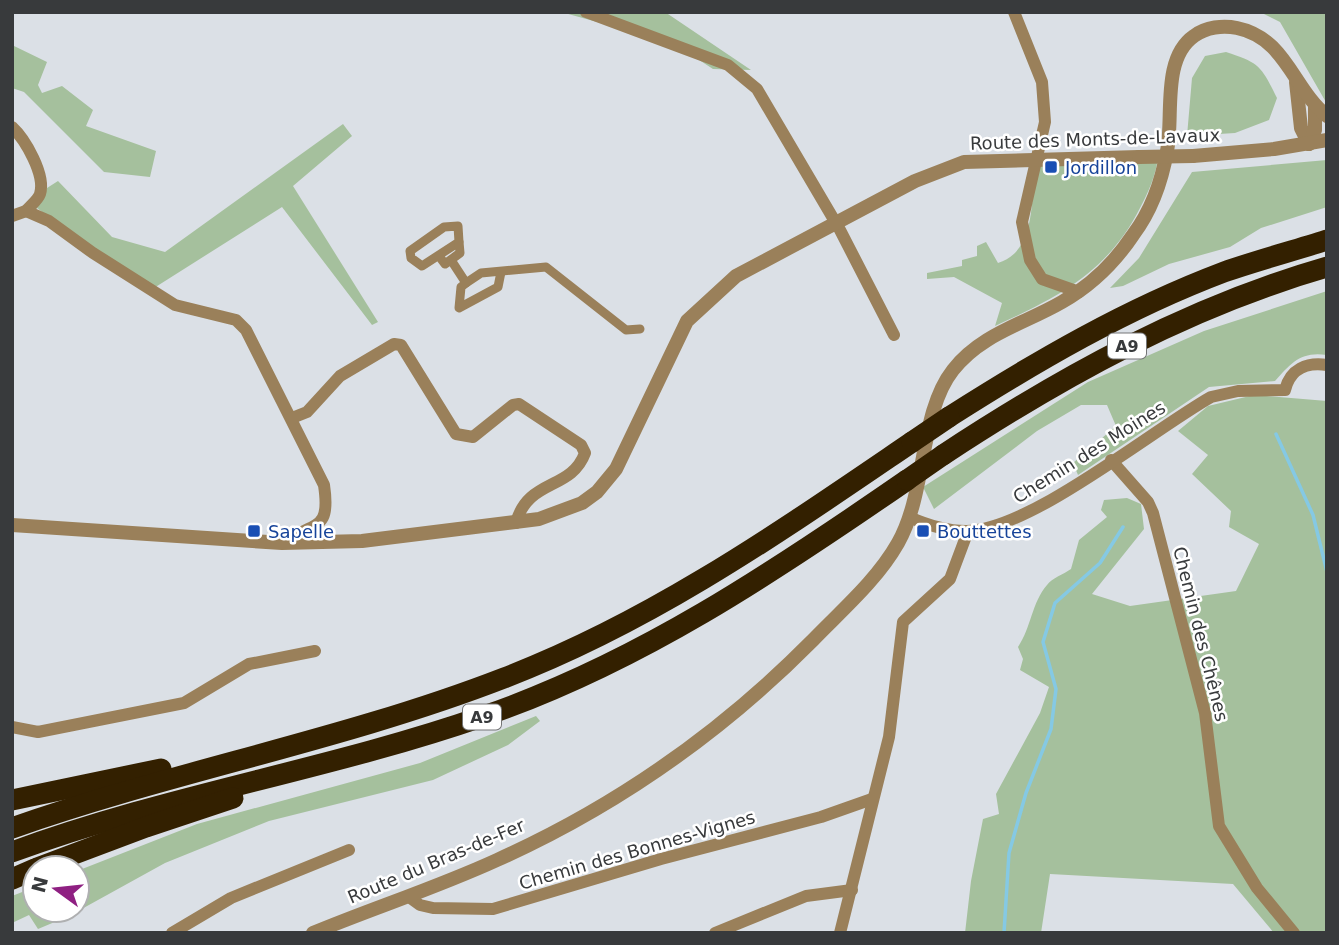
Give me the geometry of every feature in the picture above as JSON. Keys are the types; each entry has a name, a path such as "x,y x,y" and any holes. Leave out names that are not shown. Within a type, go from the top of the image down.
{"highway":[{"path":"1225,272 1327,231"},
{"name":"A9","path":"12,828 77,806 442,701 534,666 597,638 693,587 949,417 1088,333 1225,272 1327,240"},
{"name":"A9","path":"75,854 146,827 426,735 547,692 637,650 768,574 943,455 1077,372 1159,330 1217,306 1327,267"},
{"path":"1217,306 1327,281"},
{"name":"A9","path":"12,852 188,797 426,735"},
{"name":"A9","path":"12,800 274,748"}],"street":[{"path":"586,12 728,65 757,89 836,223 894,335"},
{"path":"1014,12 1042,82 1045,122 1022,222 1031,260 1042,279 1079,292"},
{"name":"Route du Bras-de-Fer","path":"313,933 409,897 496,860 607,804 713,731 768,684 869,582 898,543 909,517 937,402 954,369 991,337 1079,292 1125,247 1150,206 1167,153 1173,73 1188,41 1209,29 1226,27 1244,30 1270,44 1321,112 1310,144"},
{"path":"1294,74 1301,128 1310,144"},
{"path":"12,127 34,162 41,182 40,195 49,221"},
{"name":"Route des Monts-de-Lavaux","path":"12,525 282,543 362,541 516,523 564,511 597,492 630,446 687,321 736,276 915,181 964,162 1035,158 1193,156 1327,140"},
{"path":"12,216 26,211 40,195"},
{"path":"26,211 49,221 93,253 175,305 236,320 246,330 324,485 328,511 323,521 282,543"},
{"path":"439,256 445,264 460,253 458,226 444,227 410,251 416,265 422,267 458,242"},
{"path":"452,260 466,283"},
{"path":"501,272 498,287 460,308 457,306 460,287 481,273 546,267 626,330 640,329"},
{"path":"292,418 307,412 321,392 340,376 394,344 401,345 456,434 473,437 513,405 519,404 581,445 584,453 579,467 526,499 516,523"},
{"name":"Chemin des Moines","path":"909,517 944,529 968,531 1028,513 1211,397 1238,391 1285,390 1294,371 1312,363 1327,365"},
{"name":"Chemin des Chênes","path":"1111,460 1148,502 1153,513 1205,713 1219,826 1258,888 1294,933"},
{"path":"839,933 889,737 903,622 950,579 968,531"},
{"path":"12,727 38,732 184,703 249,664 315,651"},
{"name":"Chemin des Bonnes-Vignes","path":"409,897 419,905 433,908 493,909 661,859 821,817 872,799"},
{"path":"172,933 231,898 349,850"},
{"path":"715,933 806,896 852,890"}],"green space":[{"path":"561,12 665,12 751,70 713,69 673,43"},
{"path":"1260,12 1327,12 1327,104 1280,22"},
{"path":"12,45 47,62 38,85 42,93 62,86 93,110 86,126 156,151 150,177 104,172 24,92 12,88"},
{"path":"1226,52 1246,59 1263,72 1277,98 1269,120 1235,133 1187,136 1192,78 1205,56"},
{"path":"343,124 352,136 293,186 378,322 372,325 282,207 154,288 80,241 37,208 47,188 58,181 112,237 165,252"},
{"path":"1158,157 1149,190 1127,231 1112,250 1079,280 1040,304 995,326 1002,303 954,277 927,279 927,273 962,266 962,260 977,256 977,246 986,242 998,263 1011,256 1020,246 1030,219 1035,158"},
{"path":"1327,160 1327,207 1261,228 1230,247 1169,264 1123,286 1110,288 1139,258 1192,172"},
{"path":"1327,291 1327,355 1310,355 1297,360 1275,381 1209,387 1078,475 1073,463 1116,426 1107,405 1081,405 1037,431 934,509 923,487 1088,382 1204,331"},
{"path":"1254,395 1327,401 1327,933 1274,933 1233,884 1050,874 1041,933 965,933 971,881 983,819 999,814 996,794 1040,713 1049,687 1020,670 1023,659 1018,647 1038,599 1049,583 1071,569 1079,540 1107,517 1101,510 1104,500 1127,498 1141,504 1144,529 1092,594 1130,606 1236,591 1259,544 1229,527 1231,511 1192,474 1208,455 1178,431 1208,406"},
{"path":"536,716 540,721 508,745 433,780 269,821 165,863 91,904 91,866 197,824 420,763"},
{"path":"21,892 21,919 12,923 12,896"},
{"path":"35,924 50,924 38,929"}],"waterway":[{"path":"1276,434 1313,515 1327,572"},
{"path":"1004,933 1009,853 1026,793 1051,729 1056,689 1043,642 1055,603 1100,563 1123,527"}],"place":[{"name":"Jordillon","path":"1051,167"},
{"name":"Sapelle","path":"254,531"},
{"name":"Bouttettes","path":"923,531"}]}
